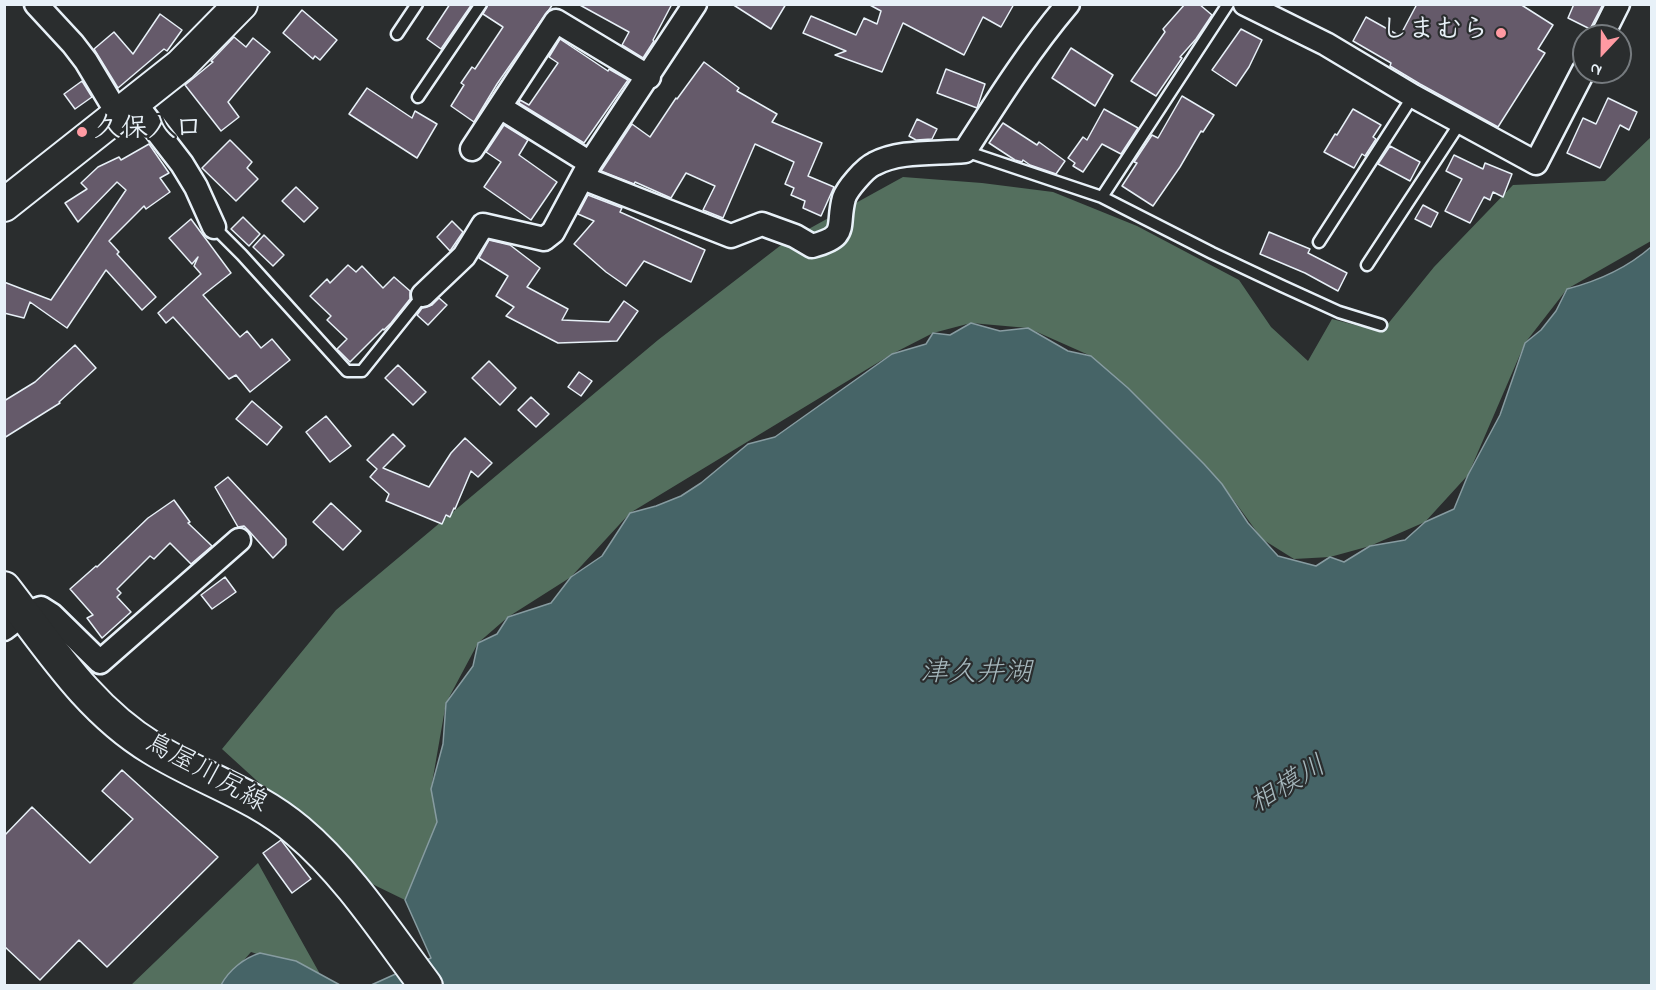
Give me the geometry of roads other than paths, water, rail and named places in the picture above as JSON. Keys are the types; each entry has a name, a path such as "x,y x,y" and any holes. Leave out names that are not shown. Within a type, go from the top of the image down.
{"main road":[{"path":"4,205 127,110 200,48 241,4"},
{"name":"鳥屋川尻線","path":"4,588 14,622 103,711 168,758 259,804 299,832 335,869 426,986"}],"street":[{"path":"36,4 73,44 127,110 182,164 196,187 214,227"},
{"path":"423,295 464,256 483,225 544,239 553,232 587,171 695,4"},
{"path":"500,107 587,171 731,236 762,224 795,236 812,246 829,242 838,233 844,198 853,184 872,164 895,157 965,151 1009,82 1046,30 1068,4"},
{"path":"1245,4 1326,44 1460,123 1536,163 1577,84"},
{"path":"1608,24 1618,4"},
{"path":"472,149 556,21 649,77"},
{"path":"14,622 41,608 52,615 100,662 239,540"}],"lane":[{"path":"398,34 417,4"},
{"path":"418,97 481,4"},
{"path":"1102,197 1228,4"},
{"path":"1319,242 1413,96"},
{"path":"1367,265 1460,123"},
{"path":"965,151 1102,197 1282,286 1340,312 1381,326"},
{"path":"214,227 347,371 362,371 423,295"}],"water":[{"name":"津久井湖","path":"1651,247 1651,985 369,986 431,958 405,900 437,822 431,789 443,744 446,703 473,666 478,643 497,634 508,617 551,603 571,577 602,556 630,513 681,496 701,483 748,444 775,437 892,354 926,344 933,333 950,335 971,323 1000,331 1028,328 1068,351 1091,356 1128,388 1204,464 1222,484 1248,523 1278,556 1316,566 1330,557 1344,562 1370,546 1405,540 1425,522 1454,509 1468,475 1500,415 1525,343 1541,330 1556,311 1567,289 1612,273"},
{"path":"260,953 296,961 340,985 221,985 238,965"}],"place":[{"name":"しまむら","path":"1501,33"},
{"name":"久保入口","path":"82,132"}],"water label":[{"name":"相模川","path":"1289,787"}]}
